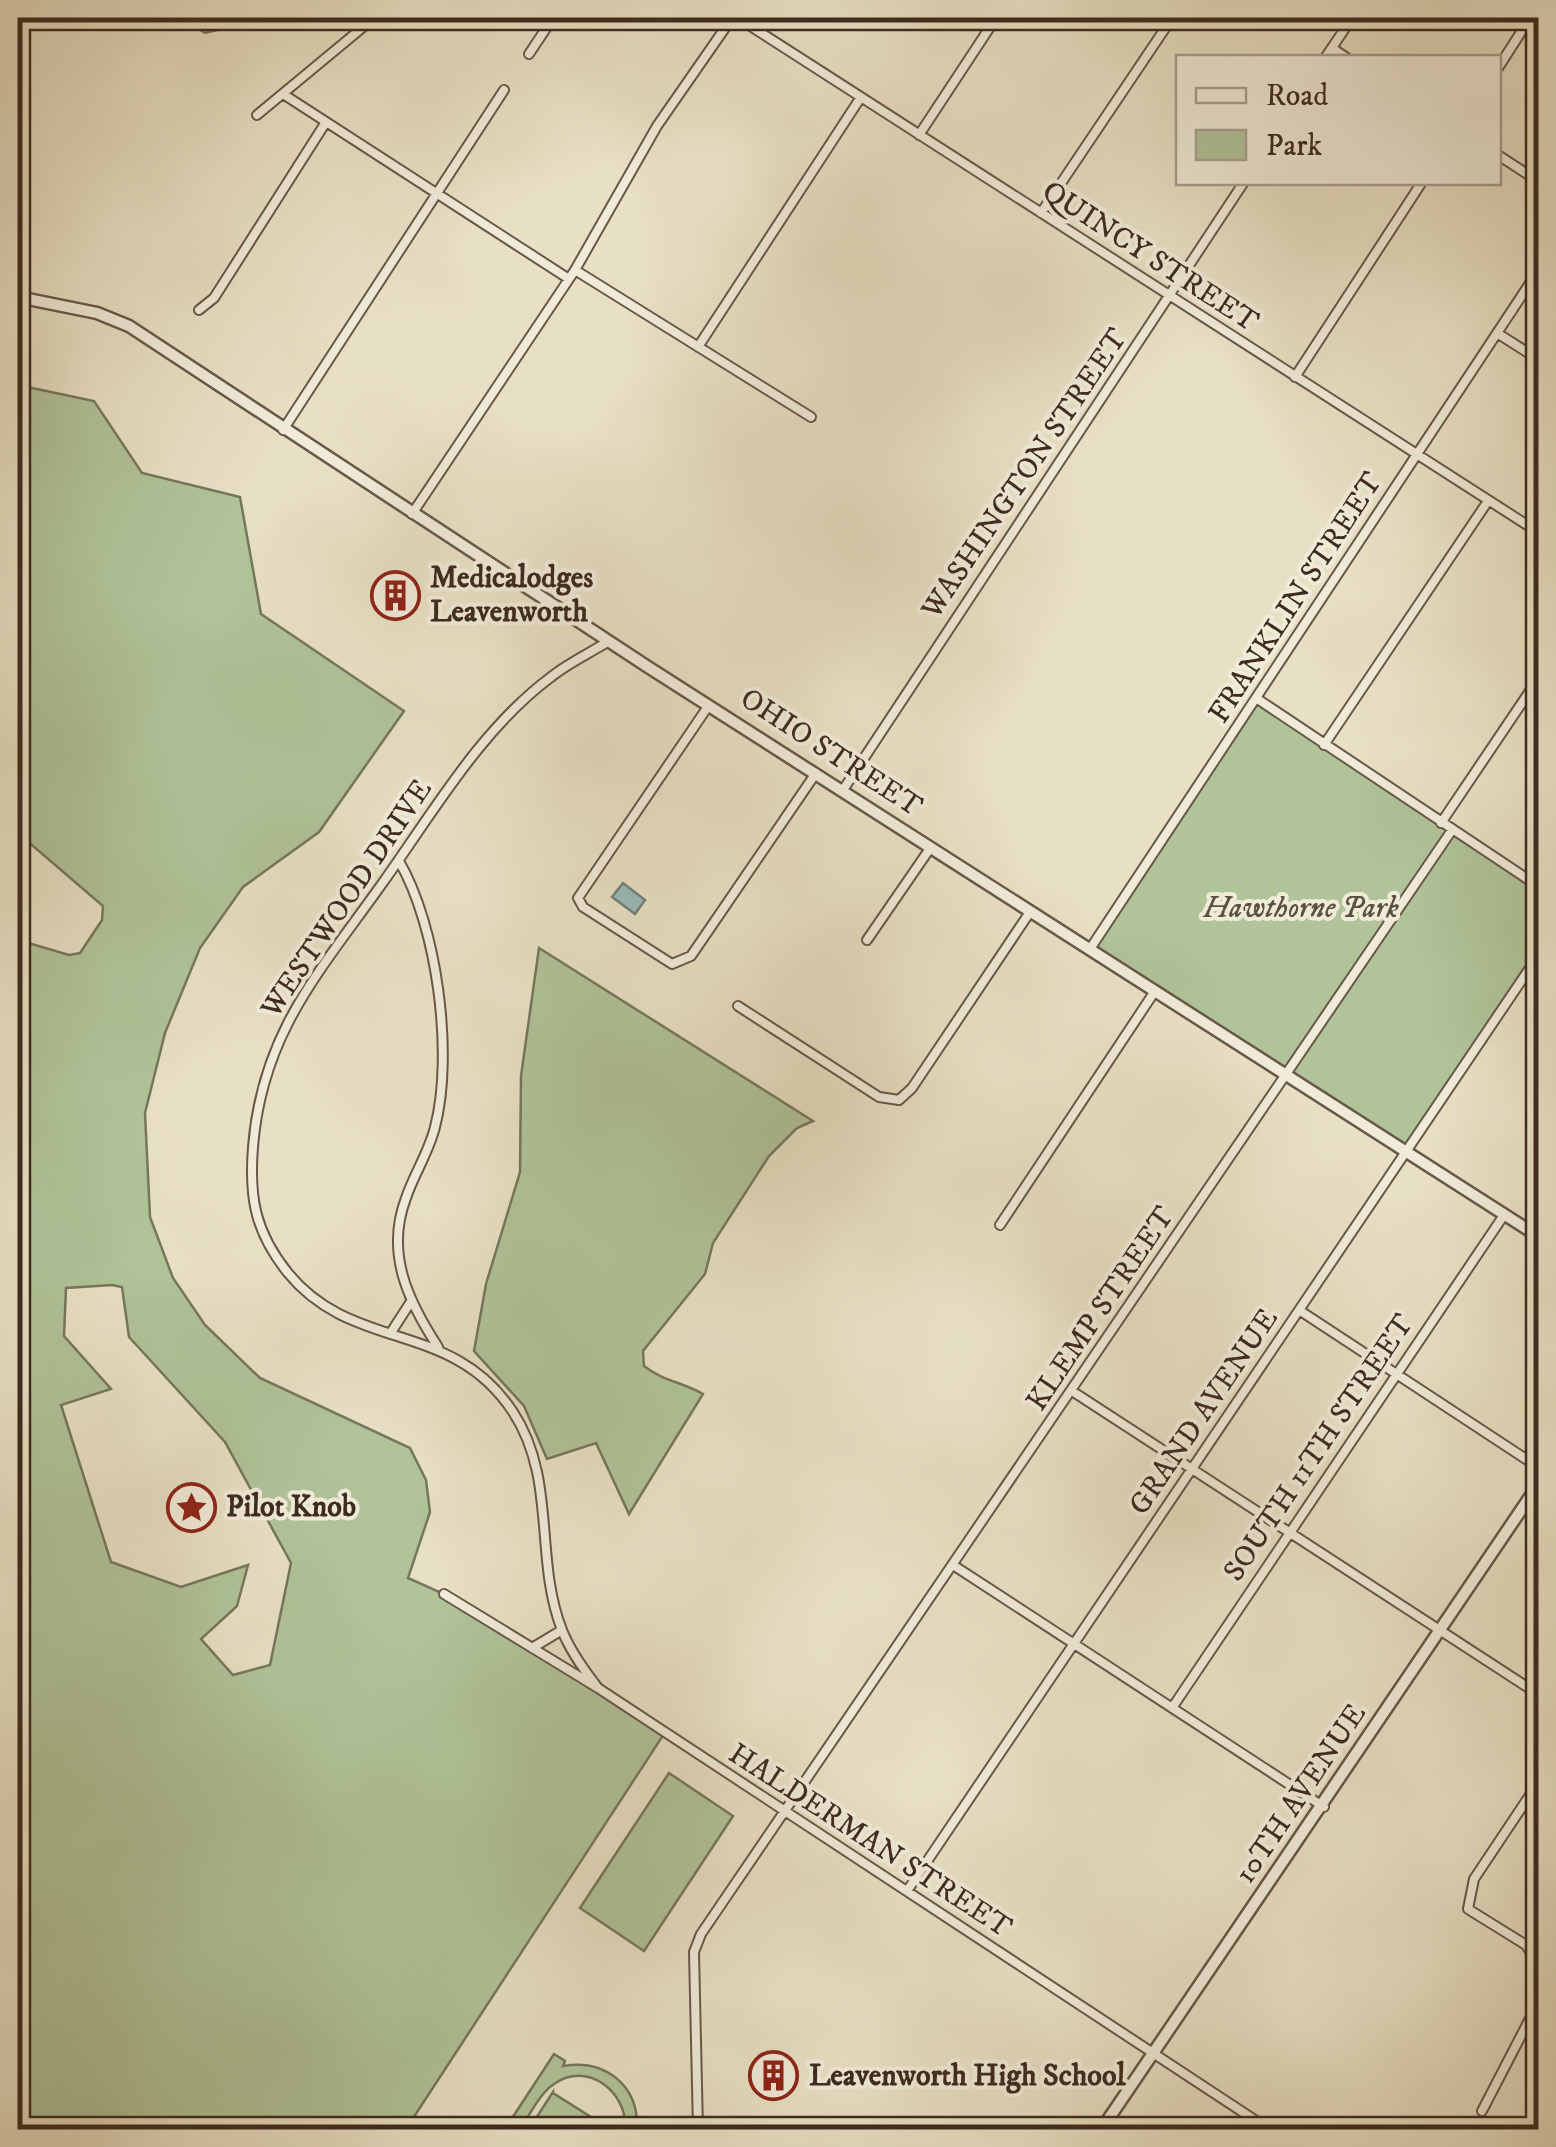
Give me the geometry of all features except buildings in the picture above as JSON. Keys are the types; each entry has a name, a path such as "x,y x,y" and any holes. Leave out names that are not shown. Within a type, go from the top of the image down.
{"street":[{"path":"257,115 374,18"},
{"path":"529,54 553,18"},
{"path":"412,514 572,274 657,126 735,18"},
{"name":"QUINCY STREET","path":"735,18 1538,532"},
{"path":"919,135 996,18"},
{"path":"1041,214 1172,18"},
{"path":"1327,55 1352,18"},
{"path":"1501,63 1530,18"},
{"path":"1332,48 1342,55"},
{"path":"282,430 504,90"},
{"path":"283,94 436,194 811,417"},
{"path":"698,347 861,97"},
{"path":"199,310 214,298 326,122"},
{"path":"1501,156 1538,181"},
{"name":"WASHINGTON STREET","path":"843,790 1242,185"},
{"path":"1294,377 1420,185"},
{"name":"FRANKLIN STREET","path":"1090,949 1538,271"},
{"name":"OHIO STREET","path":"18,297 96,312 129,326 609,642 1504,1215 1536,1230"},
{"path":"1498,333 1538,359"},
{"path":"1324,745 1488,501"},
{"name":"WESTWOOD DRIVE","path":"598,1688 562,1630 551,1589 537,1462 523,1427 502,1394 472,1366 438,1347 335,1314 307,1294 258,1227 250,1189 256,1110 270,1054 296,1005 448,790 521,703 551,676 609,642"},
{"path":"1442,823 1538,680"},
{"path":"1256,698 1538,886"},
{"path":"709,705 578,898 582,907 672,964 691,956 816,773"},
{"name":"KLEMP STREET","path":"783,1810 1452,830"},
{"path":"868,940 930,847"},
{"path":"399,860 412,884 441,1005 445,1049 435,1128 398,1224 400,1270 410,1303 438,1347"},
{"path":"738,1006 879,1098 903,1098 1030,912"},
{"name":"GRAND AVENUE","path":"907,1892 1538,956"},
{"path":"1000,1225 1155,991"},
{"name":"SOUTH 11TH STREET","path":"1172,1708 1504,1215"},
{"path":"390,1334 410,1303"},
{"path":"1299,1310 1538,1467"},
{"path":"1072,1391 1538,1694"},
{"name":"10TH AVENUE","path":"1102,2130 1324,1807 1538,1485"},
{"path":"953,1565 1324,1807"},
{"name":"HALDERMAN STREET","path":"444,1594 598,1688 1270,2130"},
{"path":"532,1648 562,1630"},
{"path":"1538,1784 1474,1879 1468,1897 1468,1909 1526,1946 1538,1964"},
{"path":"698,2130 694,1952 700,1934 783,1810"},
{"path":"1482,2111 1538,2004"}],"green space":[{"path":"181,18 266,18 205,33"},
{"path":"18,385 94,401 142,473 240,497 261,614 404,711 319,832 243,887 200,948 165,1033 145,1113 150,1217 173,1278 205,1325 260,1378 410,1448 426,1480 430,1512 408,1578 444,1594 664,1734 406,2129 18,2129 18,940 69,955 80,953 102,920 103,906 26,840 18,826","holes":["122,1287 129,1337 225,1442 291,1563 270,1665 233,1675 201,1639 237,1606 248,1565 181,1587 111,1562 61,1405 111,1389 64,1336 66,1288"]},
{"name":"Hawthorne Park","path":"1256,698 1538,886 1538,956 1405,1152 1090,949"},
{"path":"539,948 813,1121 797,1128 769,1156 713,1243 705,1274 643,1351 644,1366 703,1394 629,1514 596,1443 547,1459 524,1406 474,1351 486,1284 520,1172 521,1076"},
{"path":"669,1773 733,1816 644,1951 580,1908"},
{"path":"554,2054 565,2061 563,2066 593,2067 616,2078 632,2100 637,2129 625,2129 620,2103 613,2093 592,2078 580,2076 549,2088 520,2129 505,2129"},
{"path":"553,2093 610,2129 529,2129"}],"water":[{"path":"623,883 645,900 635,914 612,897"}],"place":[{"name":"Medicalodges Leavenworth","path":"395,595"},
{"name":"Pilot Knob","path":"191,1507"},
{"name":"Leavenworth High School","path":"774,2076"}]}
